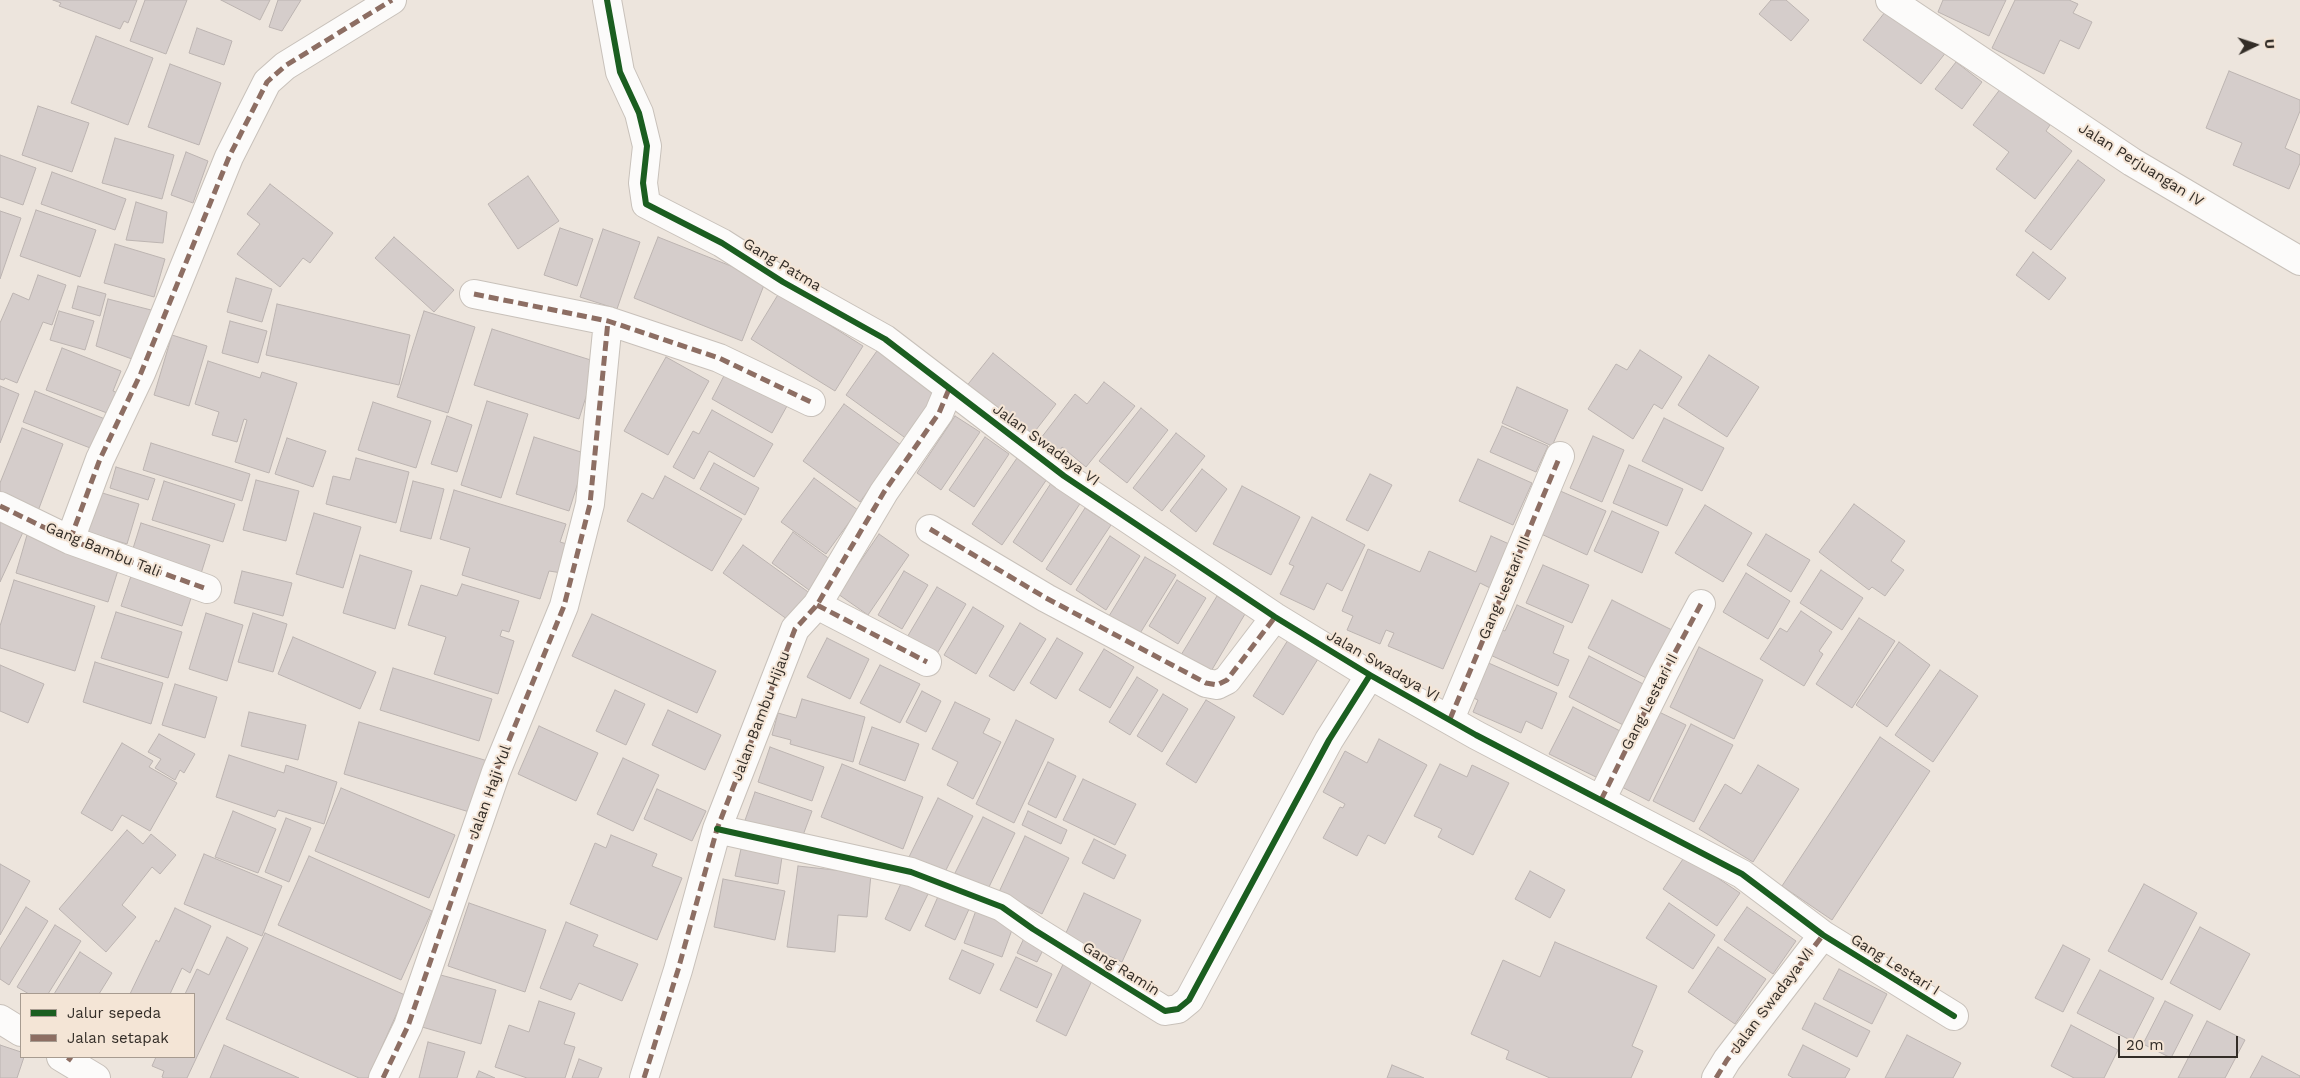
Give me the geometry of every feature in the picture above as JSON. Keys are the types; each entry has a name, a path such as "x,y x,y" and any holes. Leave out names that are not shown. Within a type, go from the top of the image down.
{"street":[{"name":"Gang Patma","path":"607,0 620,72 639,113 647,146 643,183 646,204 722,243 783,282 886,339 949,389"},
{"name":"Jalan Perjuangan IV","path":"1890,0 2132,162 2300,262"},
{"path":"70,540 100,459 142,373 229,157 267,82 285,66 377,3"},
{"path":"474,294 608,321 719,358 811,402"},
{"name":"Jalan Haji Yul","path":"383,1078 408,1026 496,772 564,606 590,504 608,321"},
{"name":"Jalan Bambu Hijau","path":"644,1078 678,970 717,829 795,629 817,605 884,492 939,413 949,389"},
{"name":"Jalan Swadaya VI","path":"949,389 1064,476 1276,617 1370,676 1742,874 1823,935 1727,1060 1716,1078"},
{"name":"Gang Lestari III","path":"1450,719 1560,456"},
{"name":"Gang Bambu Tali","path":"0,506 70,540 207,589"},
{"path":"930,529 1046,598 1206,683 1217,686 1227,680 1276,617"},
{"name":"Gang Lestari II","path":"1601,800 1664,673 1701,604"},
{"path":"817,605 927,662"},
{"name":"Gang Ramin","path":"717,829 912,872 1002,907 1033,929 1165,1011 1178,1009 1189,1000 1328,740 1370,676"},
{"name":"Gang Lestari I","path":"1823,935 1954,1016"},
{"path":"0,1019 20,1031"},
{"path":"66,1058 96,1078"}],"building":[{"path":"53,0 137,0 128,23 124,21 120,29 59,6 61,3"},
{"path":"145,0 187,0 166,54 130,41"},
{"path":"221,0 270,0 260,20"},
{"path":"278,0 301,0 282,31 269,27"},
{"path":"1771,0 1786,0 1809,20 1791,41 1759,14"},
{"path":"1943,0 2006,0 1989,36 1938,12"},
{"path":"2015,0 2069,0 2078,4 2073,13 2092,22 2079,49 2060,40 2044,74 1992,48"},
{"path":"1889,7 1947,51 1921,84 1863,40"},
{"path":"197,28 232,41 224,65 189,53"},
{"path":"96,36 153,58 128,125 71,103"},
{"path":"1956,62 1982,82 1962,109 1935,89"},
{"path":"170,64 221,83 199,145 148,127"},
{"path":"2229,71 2300,100 2300,111 2285,148 2300,155 2300,163 2289,189 2233,165 2242,143 2206,128"},
{"path":"2001,88 2050,125 2046,131 2072,151 2035,199 1996,169 2009,152 1973,125"},
{"path":"38,106 89,123 72,172 22,155"},
{"path":"115,138 174,155 162,199 102,183"},
{"path":"186,152 208,161 193,203 171,195"},
{"path":"0,155 36,168 23,205 0,197"},
{"path":"2078,160 2105,180 2051,250 2025,231"},
{"path":"52,172 126,199 115,230 41,204"},
{"path":"528,176 559,221 518,249 488,204"},
{"path":"270,184 333,233 310,263 303,258 280,287 237,254 260,224 247,214"},
{"path":"136,202 167,212 163,243 126,240"},
{"path":"36,210 96,230 80,277 20,256"},
{"path":"0,211 21,218 0,279"},
{"path":"560,228 593,239 577,286 544,275"},
{"path":"603,229 640,242 617,309 580,297"},
{"path":"394,237 454,290 434,312 375,258"},
{"path":"658,237 766,280 742,341 634,298"},
{"path":"115,244 165,259 154,297 104,283"},
{"path":"2033,252 2066,278 2049,300 2016,275"},
{"path":"38,275 66,285 52,325 43,322 17,383 5,378 4,380 0,379 0,323 13,293 29,300"},
{"path":"236,278 272,289 262,322 227,312"},
{"path":"78,286 106,294 100,316 72,308"},
{"path":"779,293 863,346 835,391 751,339"},
{"path":"108,299 155,311 132,359 96,346"},
{"path":"277,304 410,335 399,385 266,355"},
{"path":"59,311 94,321 85,350 50,340"},
{"path":"424,311 475,327 448,413 397,397"},
{"path":"230,321 267,331 258,363 222,353"},
{"path":"492,329 597,362 579,419 474,385"},
{"path":"172,335 207,346 189,406 154,395"},
{"path":"62,348 121,371 113,391 123,395 115,416 46,390"},
{"path":"879,348 945,395 911,442 846,395"},
{"path":"1640,350 1682,377 1662,409 1654,404 1633,439 1588,409 1616,364 1627,370"},
{"path":"993,353 1056,404 1029,439 965,388"},
{"path":"1709,355 1759,387 1727,437 1678,405"},
{"path":"666,357 709,381 668,455 624,431"},
{"path":"208,361 260,378 262,372 297,383 269,473 235,462 247,420 244,419 237,442 212,435 219,412 195,404"},
{"path":"726,372 787,406 772,433 712,399"},
{"path":"1104,382 1135,406 1086,467 1062,447 1059,452 1041,438 1075,394 1087,404"},
{"path":"0,386 19,394 0,443"},
{"path":"1517,387 1568,410 1552,446 1502,423"},
{"path":"35,391 110,421 98,451 23,422"},
{"path":"487,401 528,414 501,498 461,485"},
{"path":"373,402 431,421 416,468 358,450"},
{"path":"844,404 901,445 860,502 803,461"},
{"path":"1141,408 1168,430 1127,483 1099,461"},
{"path":"712,410 773,444 754,477 709,451 694,479 673,467 693,431 699,434"},
{"path":"447,416 472,425 457,472 431,464"},
{"path":"955,416 980,432 941,490 917,473"},
{"path":"1664,418 1724,448 1702,491 1642,461"},
{"path":"1502,426 1548,446 1536,472 1490,452"},
{"path":"22,428 63,444 38,511 0,496 0,483"},
{"path":"1176,433 1205,456 1162,511 1133,488"},
{"path":"1593,436 1624,450 1602,502 1570,488"},
{"path":"534,437 587,454 569,511 516,494"},
{"path":"985,437 1009,454 974,507 949,490"},
{"path":"287,438 326,451 313,487 275,474"},
{"path":"151,443 250,474 242,501 143,470"},
{"path":"356,458 409,472 396,523 326,504 333,476 350,480"},
{"path":"1017,458 1047,479 1002,545 972,524"},
{"path":"1478,459 1532,483 1513,525 1459,501"},
{"path":"714,463 759,488 745,515 700,489"},
{"path":"1629,465 1683,489 1667,526 1613,503"},
{"path":"116,467 155,479 148,500 110,488"},
{"path":"1202,469 1227,489 1196,532 1170,511"},
{"path":"1370,474 1392,485 1368,531 1346,520"},
{"path":"665,476 742,519 712,571 627,521 642,493 653,499"},
{"path":"814,478 858,510 826,554 781,522"},
{"path":"256,480 299,491 286,541 243,530"},
{"path":"1053,480 1083,499 1042,562 1013,542"},
{"path":"164,481 235,504 223,542 152,520"},
{"path":"413,481 444,489 431,539 400,531"},
{"path":"1242,486 1300,517 1271,575 1213,544"},
{"path":"454,490 566,524 560,542 570,545 562,573 549,571 540,599 462,575 470,548 440,539"},
{"path":"1558,490 1606,511 1587,555 1539,533"},
{"path":"99,492 139,504 127,544 87,532"},
{"path":"1854,504 1905,541 1891,561 1904,570 1885,596 1872,587 1869,590 1819,552"},
{"path":"1705,505 1752,533 1723,582 1675,553"},
{"path":"1085,508 1111,525 1071,585 1046,569"},
{"path":"1612,511 1659,532 1642,573 1594,551"},
{"path":"314,513 361,527 343,588 296,574"},
{"path":"1312,517 1365,545 1342,591 1327,583 1314,610 1280,594 1294,566 1289,564"},
{"path":"0,518 24,530 0,582"},
{"path":"141,523 210,545 199,580 130,558"},
{"path":"793,532 831,560 809,590 772,563"},
{"path":"879,534 909,555 868,615 838,594"},
{"path":"1766,534 1810,560 1791,592 1747,565"},
{"path":"27,535 120,564 108,602 16,573"},
{"path":"1110,536 1140,556 1106,610 1076,590"},
{"path":"1491,536 1516,547 1496,591 1480,583 1443,669 1388,646 1394,633 1386,630 1380,644 1347,630 1353,616 1342,611 1368,549 1420,572 1429,551 1476,572"},
{"path":"743,545 811,594 791,622 723,573"},
{"path":"360,555 412,571 395,629 343,613"},
{"path":"1145,557 1176,575 1139,635 1109,616"},
{"path":"1543,565 1589,585 1572,623 1526,603"},
{"path":"1821,570 1863,598 1842,630 1800,603"},
{"path":"242,571 292,583 283,616 234,603"},
{"path":"904,571 928,585 902,629 878,615"},
{"path":"132,573 193,592 182,626 121,606"},
{"path":"1746,573 1790,601 1768,639 1723,612"},
{"path":"14,580 95,606 75,671 0,648 0,626"},
{"path":"1177,580 1206,598 1178,644 1149,626"},
{"path":"462,584 519,601 509,632 502,630 500,636 514,641 498,694 434,674 446,637 408,625 421,585 457,596"},
{"path":"937,587 966,604 935,657 906,639"},
{"path":"1217,596 1245,614 1210,673 1181,655"},
{"path":"1612,600 1678,633 1654,682 1588,648"},
{"path":"1517,605 1564,626 1553,653 1569,660 1558,686 1486,653 1497,628 1505,631"},
{"path":"973,607 1004,626 976,674 944,655"},
{"path":"1801,611 1832,632 1819,651 1823,654 1804,686 1760,659 1780,628 1787,632"},
{"path":"116,612 182,632 168,678 101,658"},
{"path":"206,613 243,625 227,681 189,669"},
{"path":"253,613 287,624 273,672 238,662"},
{"path":"592,614 716,671 697,713 572,656"},
{"path":"1859,618 1895,641 1852,708 1816,684"},
{"path":"1020,623 1046,639 1014,691 989,676"},
{"path":"293,637 376,672 360,709 278,674"},
{"path":"827,638 869,659 850,699 807,677"},
{"path":"1057,638 1083,653 1056,699 1030,683"},
{"path":"1288,640 1318,659 1283,715 1253,696"},
{"path":"1899,642 1930,665 1887,727 1856,705"},
{"path":"1699,647 1763,680 1734,739 1670,707"},
{"path":"1104,649 1134,667 1110,708 1079,690"},
{"path":"1589,656 1647,686 1627,727 1569,697"},
{"path":"1484,661 1557,693 1542,729 1526,721 1521,733 1473,712 1478,700 1469,696"},
{"path":"95,662 163,683 151,724 83,702"},
{"path":"0,665 44,684 28,723 0,711"},
{"path":"880,665 920,684 900,723 860,703"},
{"path":"393,668 492,699 479,741 380,710"},
{"path":"1940,670 1978,696 1933,762 1895,735"},
{"path":"1137,677 1158,690 1130,735 1109,722"},
{"path":"175,684 217,697 205,738 162,725"},
{"path":"615,690 645,704 626,745 596,731"},
{"path":"922,691 941,701 926,732 906,722"},
{"path":"1163,694 1188,709 1162,752 1137,736"},
{"path":"802,699 865,717 853,762 790,744 791,740 772,735 778,713 796,718"},
{"path":"1206,700 1235,717 1196,783 1166,764"},
{"path":"955,702 990,719 983,733 1001,742 973,799 947,785 958,762 932,749"},
{"path":"1573,707 1624,733 1602,780 1549,754"},
{"path":"668,710 721,735 705,770 652,745"},
{"path":"1657,711 1686,725 1649,801 1620,786"},
{"path":"249,712 306,725 298,760 241,746"},
{"path":"1016,720 1054,739 1014,823 976,804"},
{"path":"359,722 491,762 476,814 344,774"},
{"path":"1691,724 1733,745 1694,822 1653,801"},
{"path":"539,726 598,753 576,801 518,774"},
{"path":"872,727 919,744 905,781 859,764"},
{"path":"159,734 195,754 184,773 180,770 175,780 155,768 161,759 148,752"},
{"path":"1880,737 1930,771 1832,920 1782,886"},
{"path":"1379,739 1427,765 1385,844 1368,835 1357,856 1323,838 1340,807 1343,808 1345,804 1323,792 1345,751 1367,763"},
{"path":"122,743 153,761 149,767 177,783 150,831 122,815 112,831 81,813"},
{"path":"770,747 824,767 812,801 758,782"},
{"path":"229,755 284,773 286,765 337,782 324,824 278,810 275,817 216,797"},
{"path":"623,758 659,775 633,831 597,814"},
{"path":"1048,762 1076,776 1056,818 1028,804"},
{"path":"842,764 923,797 903,849 821,817"},
{"path":"1440,764 1467,777 1472,765 1509,783 1473,855 1438,837 1442,829 1414,816"},
{"path":"1758,765 1799,789 1753,862 1699,829 1725,784 1741,794"},
{"path":"1083,779 1136,804 1115,845 1063,820"},
{"path":"341,788 455,835 429,898 315,851"},
{"path":"657,789 706,811 692,841 644,819"},
{"path":"755,792 812,811 799,846 743,826"},
{"path":"938,798 973,816 942,878 907,861"},
{"path":"233,811 276,829 258,873 215,857"},
{"path":"1028,811 1067,830 1061,844 1022,825"},
{"path":"983,817 1015,833 988,889 955,873"},
{"path":"286,818 311,828 289,882 265,872"},
{"path":"127,830 143,844 151,834 176,855 160,874 152,867 122,905 136,917 106,952 59,909"},
{"path":"611,835 657,854 652,866 682,878 657,940 570,904 595,843 606,848"},
{"path":"1025,836 1069,858 1042,914 999,892"},
{"path":"1094,839 1126,855 1114,879 1082,863"},
{"path":"741,849 782,857 778,884 735,876"},
{"path":"204,854 282,886 262,936 184,904"},
{"path":"309,856 432,911 401,980 278,925"},
{"path":"1685,856 1740,893 1717,926 1663,889"},
{"path":"0,864 30,881 0,935"},
{"path":"798,866 871,874 867,917 838,915 835,952 787,947"},
{"path":"1530,871 1565,890 1550,918 1515,899"},
{"path":"723,879 785,891 775,940 714,927"},
{"path":"903,879 929,892 910,931 885,919"},
{"path":"2144,884 2197,913 2162,980 2108,951"},
{"path":"940,892 970,907 955,940 925,926"},
{"path":"1084,893 1141,920 1122,962 1065,935"},
{"path":"469,903 546,930 525,992 448,966"},
{"path":"1669,903 1715,935 1693,969 1646,938"},
{"path":"978,905 1016,919 1002,957 964,943"},
{"path":"26,907 48,921 9,985 0,979 0,949"},
{"path":"1747,907 1796,941 1773,974 1724,940"},
{"path":"175,908 211,926 190,973 182,968 170,993 130,993 156,940 159,942"},
{"path":"566,922 598,935 593,946 638,964 622,1001 579,983 571,1000 540,988"},
{"path":"55,925 81,941 49,993 27,993 17,987"},
{"path":"2200,927 2250,954 2220,1010 2170,983"},
{"path":"265,933 405,995 368,1078 359,1078 226,1019"},
{"path":"1026,934 1046,944 1037,962 1017,953"},
{"path":"227,937 248,948 187,1078 164,1078 162,1077 164,1071 152,1066 156,1058 195,1058 195,993 185,993 197,969 209,975"},
{"path":"1555,942 1657,986 1632,1046 1643,1051 1631,1078 1550,1078 1506,1059 1509,1051 1471,1034 1503,960 1540,977"},
{"path":"2063,945 2090,959 2063,1012 2035,998"},
{"path":"1718,947 1766,979 1735,1024 1688,992"},
{"path":"962,950 994,964 980,994 949,979"},
{"path":"80,952 112,973 100,993 55,993"},
{"path":"1016,957 1052,974 1037,1008 1000,990"},
{"path":"1066,958 1096,972 1066,1036 1036,1021"},
{"path":"1839,969 1887,994 1872,1024 1823,999"},
{"path":"2100,970 2154,998 2132,1041 2077,1013"},
{"path":"437,974 496,990 481,1044 422,1027"},
{"path":"539,1001 575,1013 564,1044 575,1047 565,1078 527,1078 495,1067 509,1025 529,1032"},
{"path":"2165,1001 2193,1015 2171,1058 2143,1044"},
{"path":"1815,1003 1870,1031 1857,1057 1802,1029"},
{"path":"2207,1021 2245,1040 2225,1078 2178,1078"},
{"path":"2071,1025 2118,1050 2104,1078 2074,1078 2051,1066"},
{"path":"1907,1035 1961,1063 1953,1078 1885,1078"},
{"path":"428,1042 465,1052 457,1078 419,1078"},
{"path":"0,1045 20,1052 20,1058 24,1058 17,1078 0,1078"},
{"path":"224,1045 299,1078 210,1078"},
{"path":"1803,1045 1850,1069 1845,1078 1793,1078 1788,1075"},
{"path":"2262,1056 2300,1076 2300,1078 2250,1078"},
{"path":"579,1059 602,1068 598,1078 572,1078"},
{"path":"1392,1065 1424,1078 1387,1078"},
{"path":"479,1071 495,1078 476,1078"}],"marked path":[{"path":"70,540 100,459 141,373 229,157 267,82 285,66 392,0"},
{"path":"474,294 608,321 719,358 811,402"},
{"path":"383,1078 408,1026 496,772 564,606 590,504 608,321"},
{"path":"644,1078 678,970 717,829 795,629 817,605 884,492 939,413 949,389"},
{"path":"1450,719 1560,456"},
{"path":"0,506 70,540 207,589"},
{"path":"930,529 1046,598 1206,683 1217,685 1227,680 1275,617"},
{"path":"1601,800 1664,673 1701,604"},
{"path":"817,605 927,662"},
{"path":"1716,1078 1727,1060 1823,935"}],"cycle path":[{"path":"607,0 620,72 639,113 647,146 643,183 646,204 722,243 783,282 885,339 1064,476 1275,617 1370,675 1476,735 1742,874 1823,935 1954,1016"},
{"path":"717,829 911,872 1002,907 1033,929 1165,1011 1178,1009 1189,1000 1329,740 1370,675"}]}
